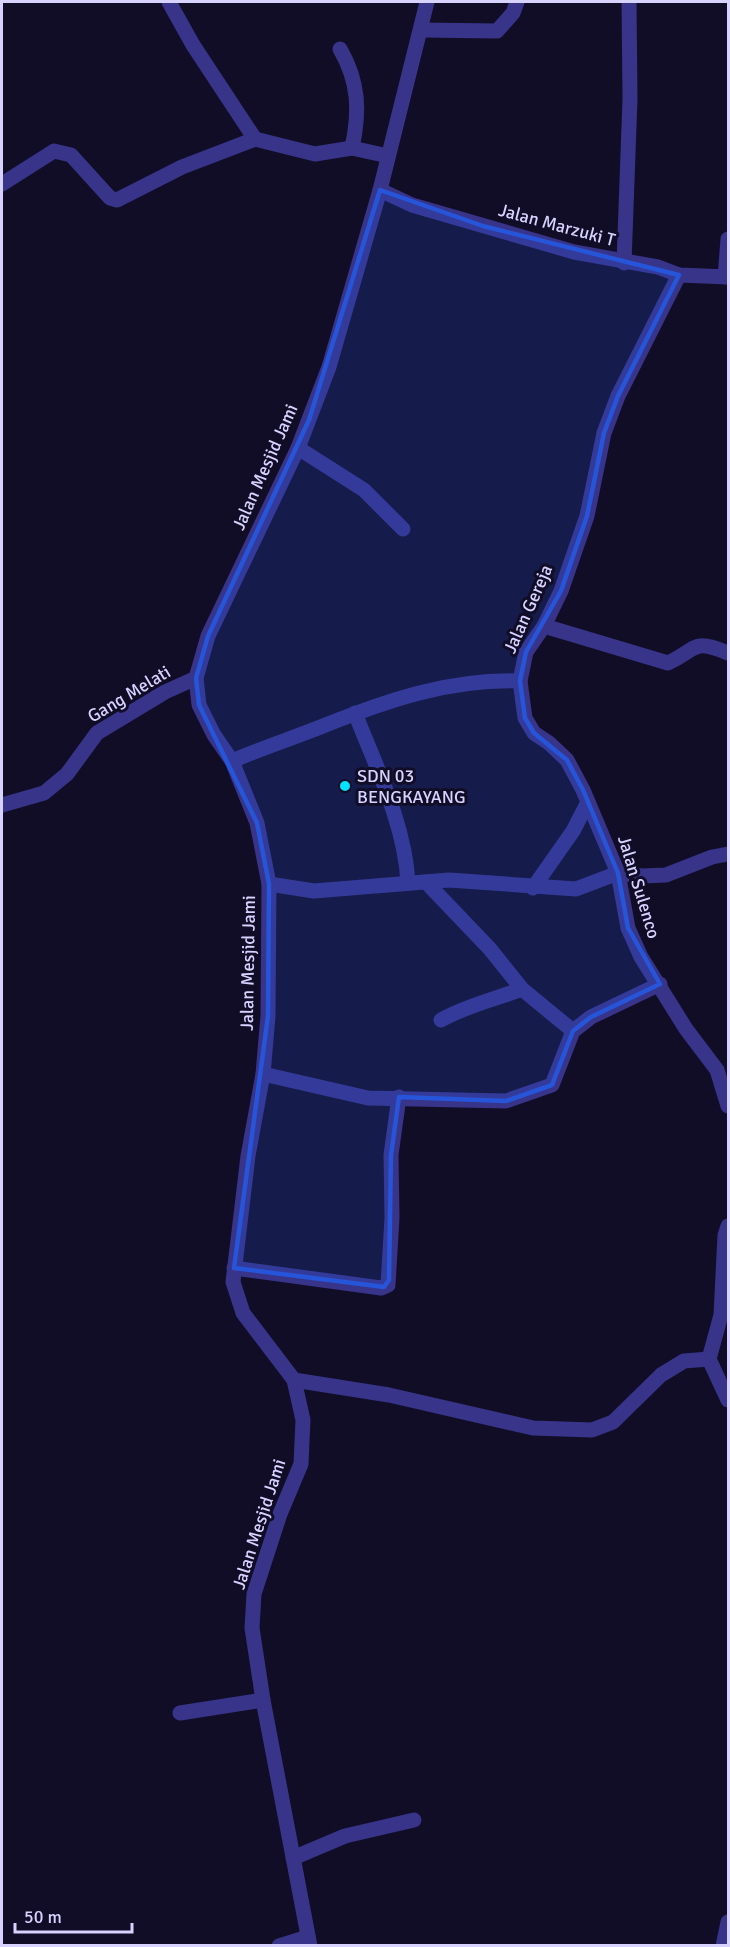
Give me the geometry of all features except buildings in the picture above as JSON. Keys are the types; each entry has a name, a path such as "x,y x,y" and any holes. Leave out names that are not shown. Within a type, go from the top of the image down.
{"street":[{"path":"169,2 255,139"},
{"name":"Jalan Mesjid Jami","path":"309,1941 263,1700 252,1628 254,1594 279,1514 301,1464 303,1420 294,1380 243,1313 232,1282 248,1156 263,1074 268,1016 269,884 257,823 232,761 214,735 199,705 196,678 208,636 298,448 329,367 380,190 427,2"},
{"path":"421,30 497,31 513,13 517,2"},
{"path":"624,263 630,99 629,2"},
{"path":"340,50 354,76 357,106 352,148"},
{"path":"2,184 50,152 57,151 71,155 110,198 117,200 182,167 255,139 315,154 352,148 388,156"},
{"name":"Jalan Marzuki T","path":"380,190 412,204 483,226 624,263 658,267 698,278 727,277"},
{"path":"727,277 729,239"},
{"name":"Jalan Gereja","path":"232,761 355,713 425,689 462,683 520,681 526,652 544,626 561,591 587,516 604,433 618,396 679,274"},
{"path":"298,448 364,489 403,529"},
{"path":"544,626 668,663 688,649 703,644 729,653"},
{"name":"Gang Melati","path":"4,802 44,793 67,774 97,733 165,692 196,678"},
{"name":"Jalan Sulenco","path":"520,681 525,718 534,733 567,760 588,802 618,873 628,928 641,957 717,1071 729,1106"},
{"path":"355,713 394,815 407,863 408,883"},
{"path":"533,888 573,831 588,802"},
{"path":"269,884 314,891 449,880 533,888 576,889 618,873 642,876 666,875 712,857 729,854"},
{"path":"426,882 490,949 522,989 573,1031"},
{"path":"263,1074 368,1098 506,1101 552,1085 573,1031 591,1017 660,984"},
{"path":"441,1020 466,1006 490,1001 522,989"},
{"path":"234,1268 381,1288 388,1285 392,1218 391,1155 399,1097"},
{"path":"729,1226 725,1235 721,1315 709,1359 729,1401"},
{"path":"294,1380 389,1395 533,1428 592,1430 613,1422 661,1375 684,1361 709,1359"},
{"path":"180,1713 263,1700"},
{"path":"293,1858 345,1836 414,1820"},
{"path":"723,1946 729,1922"},
{"path":"279,1946 309,1941"}],"highlighted area":[{"path":"380,190 483,226 679,275 618,396 604,433 587,516 561,591 526,652 520,681 525,718 534,733 567,760 583,790 618,873 628,928 660,984 591,1017 573,1031 552,1085 506,1101 399,1097 391,1155 389,1280 384,1287 234,1268 268,1016 269,884 257,823 199,705 196,678 208,636 309,420"}],"place":[{"name":"SDN 03 BENGKAYANG","path":"345,786"}]}
